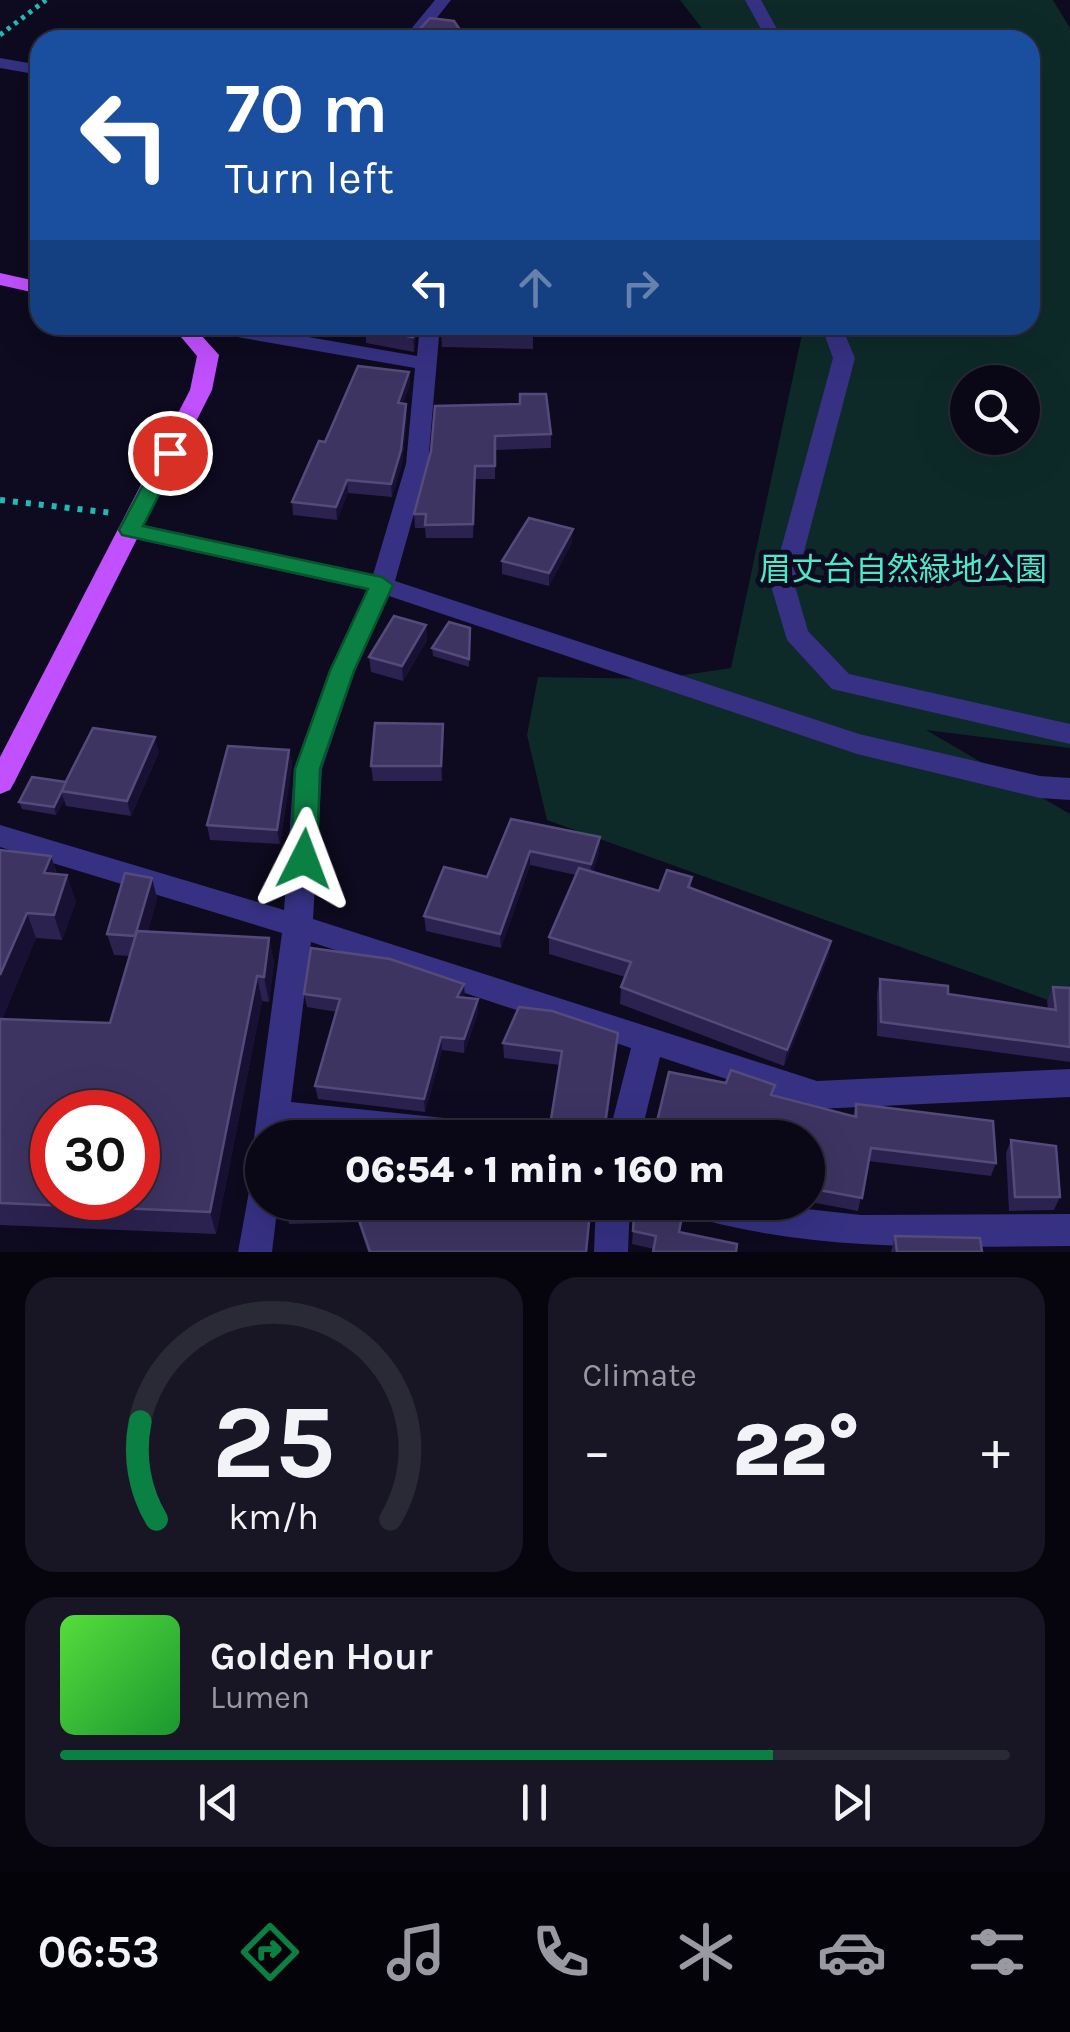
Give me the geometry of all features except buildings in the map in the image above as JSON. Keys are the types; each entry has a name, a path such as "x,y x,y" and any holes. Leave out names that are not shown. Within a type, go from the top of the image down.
{"main road":[{"path":"0,278 30,286"},
{"path":"0,783 201,390 208,356 190,335"}],"street":[{"path":"418,30 443,0"},
{"path":"753,0 770,30"},
{"path":"0,63 30,68"},
{"path":"261,335 428,364"},
{"path":"273,1120 298,926 308,769 342,671 382,585 417,464 429,335"},
{"path":"835,335 844,358 783,586 796,634 841,682 1070,734"},
{"path":"134,523 382,585 856,744 1040,787 1070,788"},
{"path":"0,836 298,926 817,1096 1070,1083"},
{"path":"628,1120 648,1041"},
{"path":"255,1252 259,1220"},
{"path":"610,1252 612,1220"},
{"path":"750,1220 861,1231 1070,1230"}],"path":[{"path":"0,35 46,0"},
{"path":"0,500 134,523"}],"green space":[{"name":"眉丈台自然緑地公園","path":"680,0 1053,0 1070,28 1070,748 926,730 1070,814 1070,1008 547,820 527,735 538,677 657,679 731,668 802,335 1040,335 1040,30 703,30"}],"route":[{"path":"170,453 130,530 382,585 342,671 308,769 304,859"}]}
